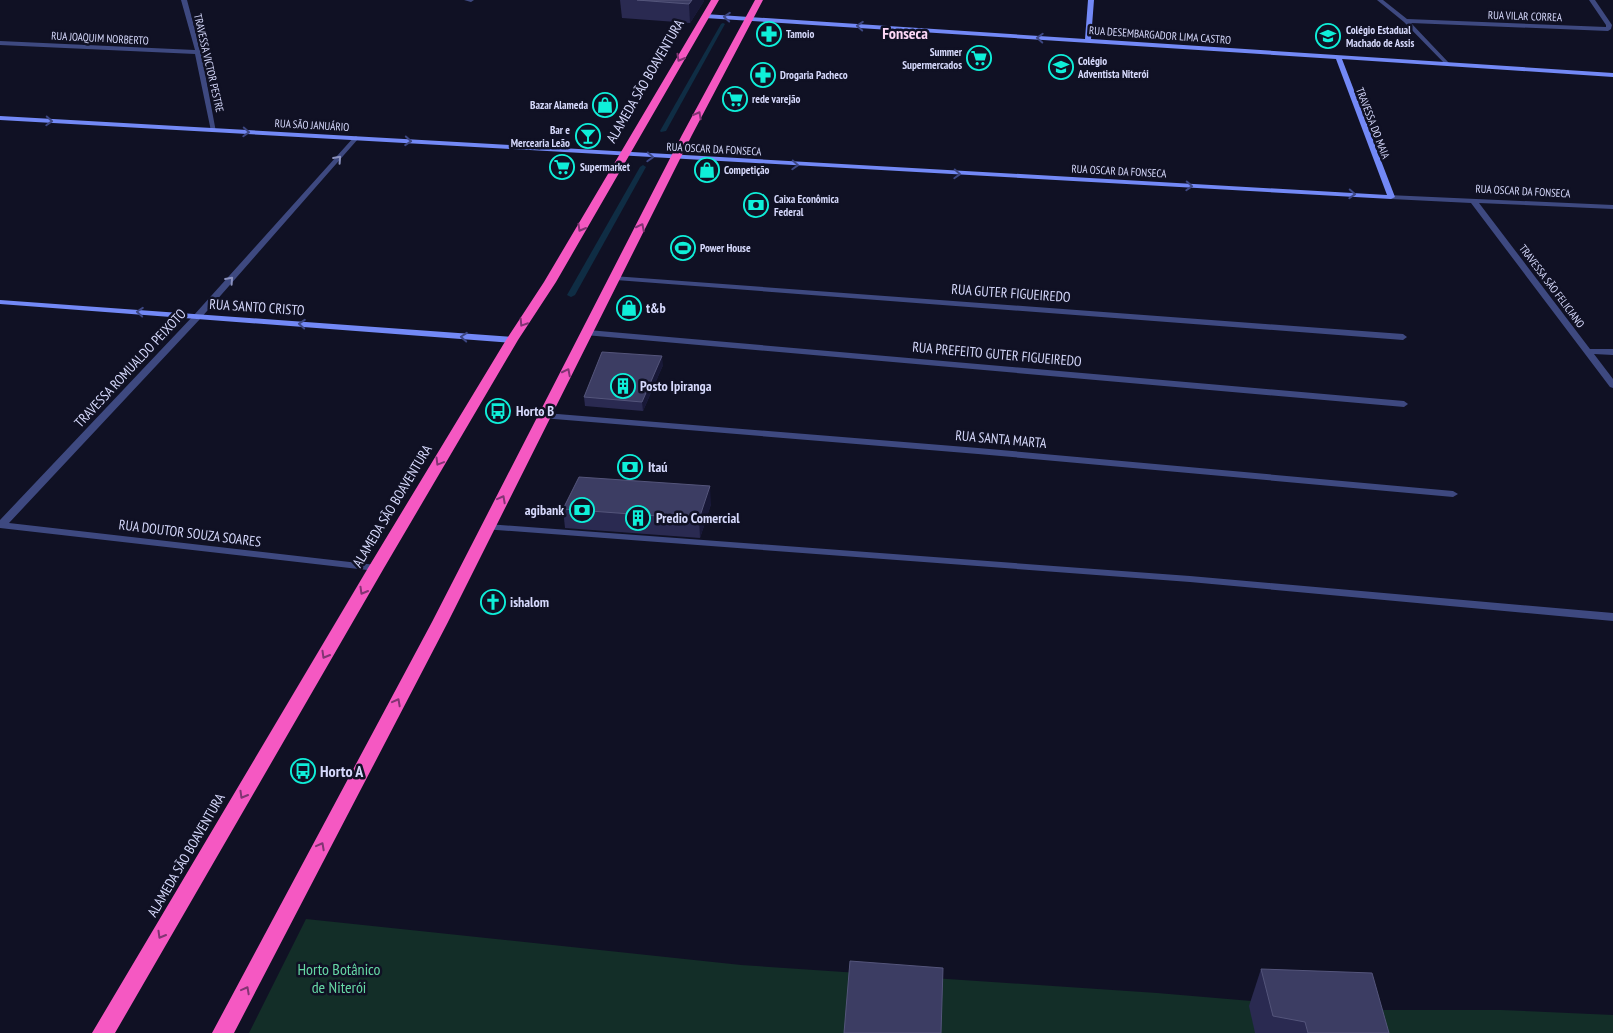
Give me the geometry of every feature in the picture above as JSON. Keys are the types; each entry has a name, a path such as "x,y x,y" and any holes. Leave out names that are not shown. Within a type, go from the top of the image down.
{"highway":[{"name":"ALAMEDA SÃO BOAVENTURA","path":"103,1033 376,568 512,340 550,282 715,0"},
{"path":"223,1033 440,622 487,527 759,0"}],"street":[{"name":"TRAVESSA VICTOR PESTRE","path":"184,0 198,52 214,131"},
{"path":"1088,41 1091,0"},
{"path":"1380,0 1406,21 1447,64"},
{"name":"RUA VILAR CORREA","path":"1406,21 1608,29 1609,25 1592,0"},
{"name":"RUA DESEMBARGADOR LIMA CASTRO","path":"705,16 1613,75"},
{"name":"RUA JOAQUIM NORBERTO","path":"0,43 198,52"},
{"name":"TRAVESSA DO MAIA","path":"1338,58 1391,196"},
{"name":"RUA SÃO JANUÁRIO","path":"0,118 356,138 624,156"},
{"name":"TRAVESSA ROMUALDO PEIXOTO","path":"1,525 198,317 356,138"},
{"name":"RUA OSCAR DA FONSECA","path":"624,156 1613,207"},
{"name":"TRAVESSA SÃO FELICIANO","path":"1473,200 1613,385"},
{"name":"RUA GUTER FIGUEIREDO","path":"616,278 1403,337"},
{"name":"RUA SANTO CRISTO","path":"0,302 512,340"},
{"name":"RUA PREFEITO GUTER FIGUEIREDO","path":"588,333 1404,404"},
{"path":"1586,351 1613,352"},
{"name":"RUA SANTA MARTA","path":"545,416 968,450 1453,494"},
{"name":"RUA DOUTOR SOUZA SOARES","path":"1,525 376,568"},
{"path":"487,527 1190,578 1613,617"}],"green space":[{"name":"Horto Botânico de Niterói","path":"306,919 741,965 1157,993 1356,1010 1501,1010 1613,1015 1613,1033 249,1033"}],"building":[{"path":"637,0 692,0 689,4"},
{"name":"Posto Ipiranga","path":"602,352 662,356 642,402 584,397"},
{"path":"579,477 710,486 699,519 563,509"},
{"path":"850,961 943,968 941,1033 844,1033"},
{"path":"1261,969 1372,973 1389,1033 1308,1033 1305,1022 1273,1016"}],"waterway":[{"path":"663,131 723,24"},
{"path":"571,295 643,167"}],"place":[{"name":"Tamoio","path":"769,34"},
{"name":"Colégio Estadual Machado de Assis","path":"1328,36"},
{"name":"Summer Supermercados","path":"979,58"},
{"name":"Colégio Adventista Niterói","path":"1061,67"},
{"name":"Drogaria Pacheco","path":"763,75"},
{"name":"rede varejão","path":"735,99"},
{"name":"Bazar Alameda","path":"605,105"},
{"name":"Bar e Mercearia Leão","path":"588,136"},
{"name":"Supermarket","path":"562,167"},
{"name":"Competição","path":"707,170"},
{"name":"Caixa Econômica Federal","path":"756,205"},
{"name":"Power House","path":"683,248"},
{"name":"t&b","path":"629,308"},
{"name":"Posto Ipiranga","path":"623,386"},
{"name":"Horto B","path":"498,411"},
{"name":"Itaú","path":"630,467"},
{"name":"agibank","path":"582,510"},
{"name":"Predio Comercial","path":"638,518"},
{"name":"ishalom","path":"493,602"},
{"name":"Horto A","path":"303,771"}],"district":[{"name":"Fonseca","path":"905,33"}]}
